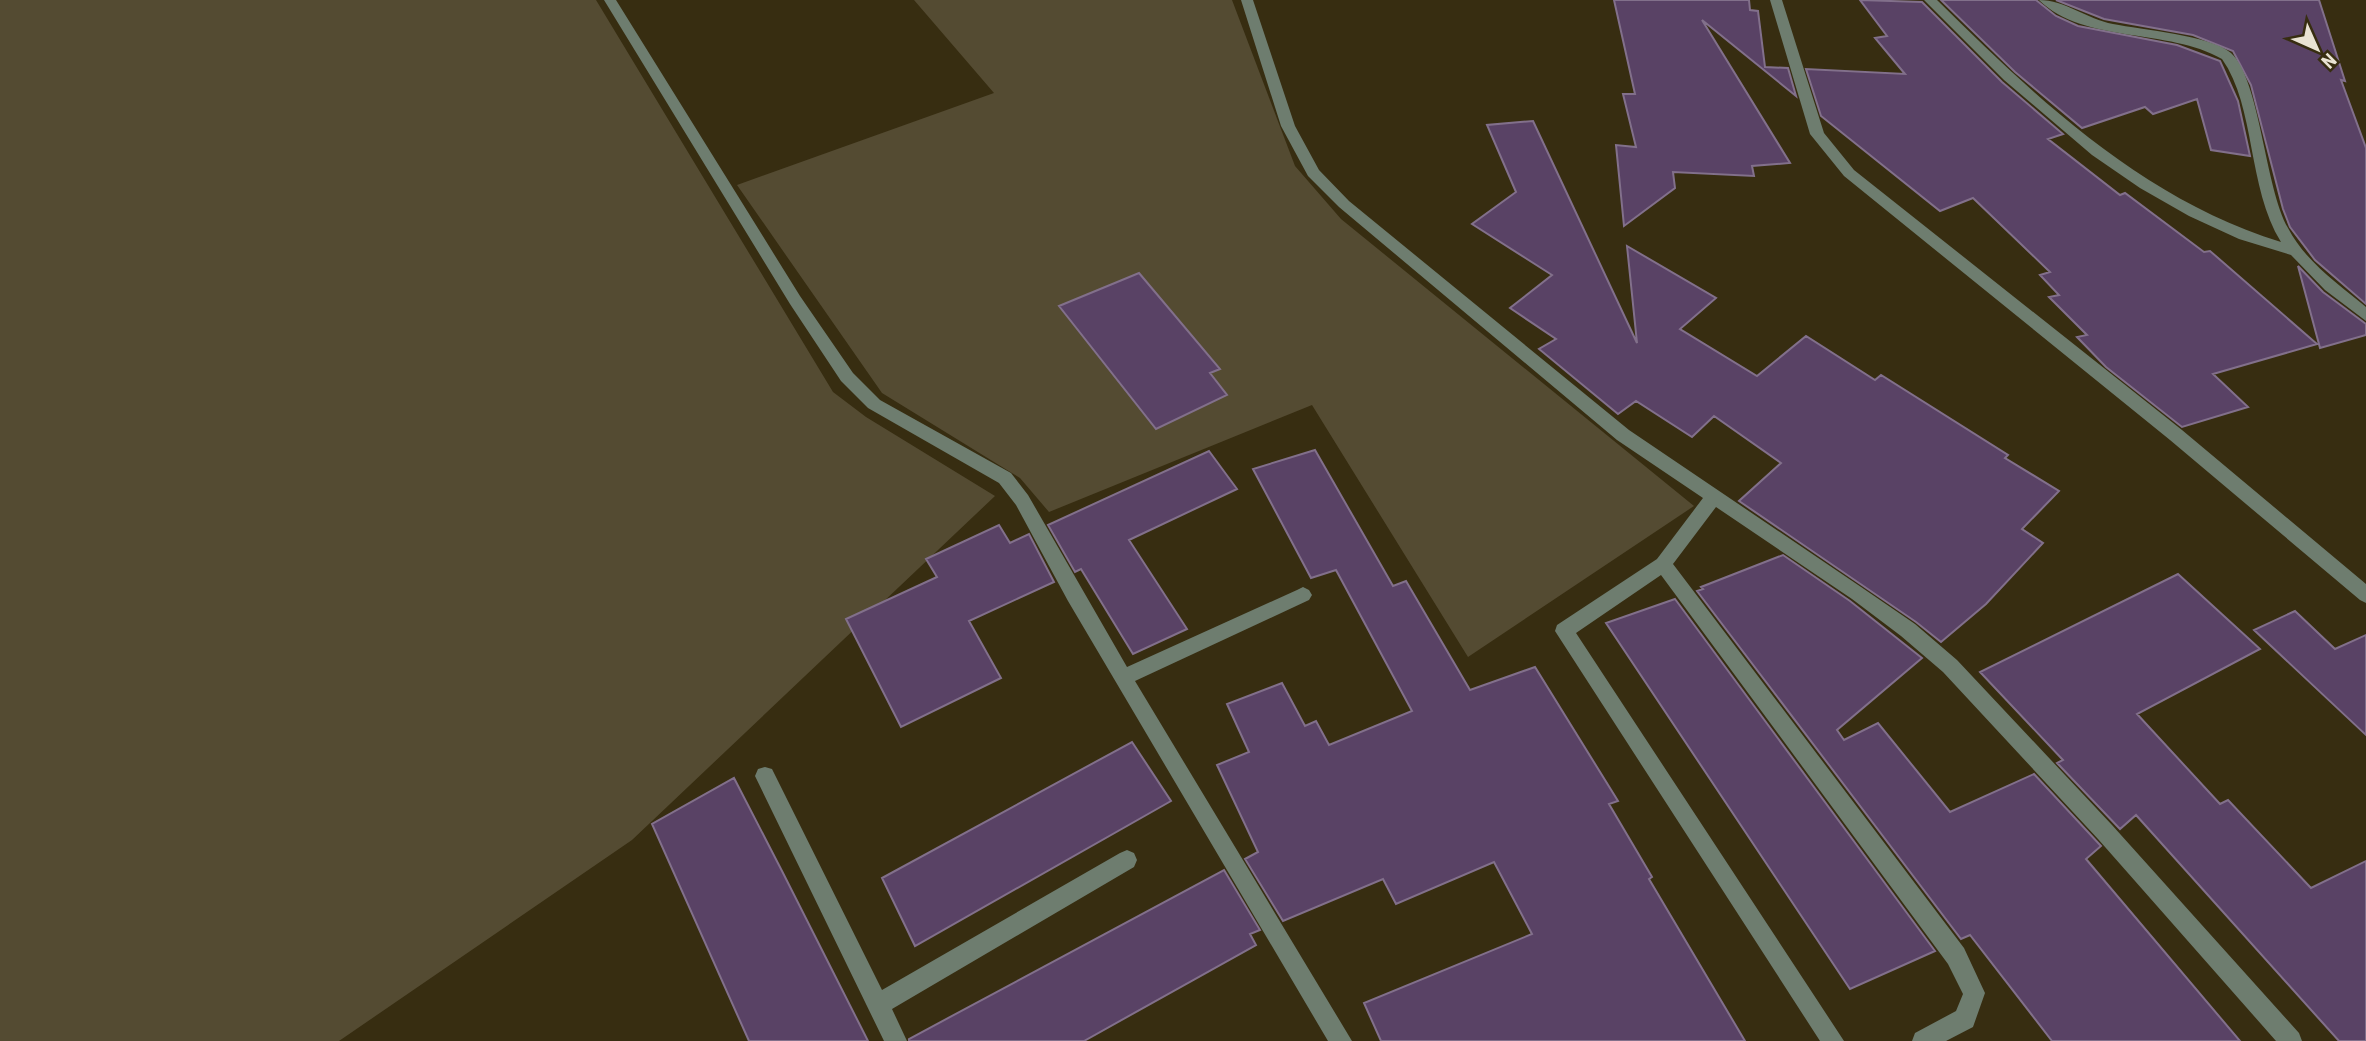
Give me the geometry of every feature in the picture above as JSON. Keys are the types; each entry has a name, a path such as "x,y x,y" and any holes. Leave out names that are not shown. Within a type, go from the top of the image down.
{"street":[{"path":"610,0 795,300 847,377 874,404 1005,478 1022,500 1074,596 1341,1041"},
{"path":"1247,0 1288,127 1313,173 1344,204 1623,435 1909,630 1950,666 2114,843 2291,1041"},
{"path":"1776,0 1817,134 1849,173 2176,435 2366,595"},
{"path":"1930,0 2019,90 2153,188 2240,236 2297,252"},
{"path":"2045,0 2090,23 2209,47 2228,56 2240,79 2270,208 2297,252 2366,315"},
{"path":"1713,498 1663,564 1564,631 1833,1041"},
{"path":"1663,564 1956,956 1974,993 1965,1019 1923,1041"},
{"path":"1124,677 1303,595"},
{"path":"765,776 896,1041"},
{"path":"878,1005 1127,860"}],"shaded area":[{"path":"0,0 596,0 833,392 866,417 995,496 632,840 339,1041 0,1041"},
{"path":"914,0 1232,0 1295,166 1341,219 1694,506 1468,657 1312,405 1049,512 1020,478 882,393 737,185 994,93"}],"building":[{"path":"1614,0 1749,0 1750,10 1758,11 1765,67 1788,68 1796,96 1702,20 1790,163 1752,166 1754,176 1673,172 1675,188 1624,226 1616,145 1636,147 1623,94 1635,94"},
{"path":"1860,0 1922,2 2002,82 2063,134 2048,139 2120,195 2125,193 2204,252 2210,251 2317,344 2213,374 2248,407 2182,427 2106,367 2077,337 2087,335 2049,297 2059,295 2040,275 2050,272 1973,198 1940,211 1821,116 1806,69 1905,74 1875,38 1887,36"},
{"path":"1941,0 2036,0 2056,16 2078,26 2177,45 2220,61 2238,101 2250,156 2211,150 2197,99 2153,114 2145,107 2082,128 2015,72"},
{"path":"2056,0 2319,0 2345,81 2341,80 2366,148 2366,304 2315,260 2290,227 2251,85 2233,51 2193,35 2104,19"},
{"path":"1533,121 1637,343 1627,246 1716,298 1680,329 1757,376 1806,336 1875,380 1881,375 2008,455 2005,458 2059,491 2022,529 2043,543 1986,604 1941,642 1739,501 1781,463 1714,416 1692,437 1636,401 1618,414 1539,349 1556,339 1510,308 1552,275 1472,224 1516,192 1487,125"},
{"path":"2298,266 2323,292 2366,324 2366,335 2320,348"},
{"path":"1139,273 1220,369 1210,373 1227,395 1156,429 1059,306"},
{"path":"1315,450 1393,586 1406,581 1470,690 1535,667 1618,801 1609,804 1652,877 1649,879 1745,1041 1381,1041 1364,1003 1532,934 1494,862 1396,904 1383,879 1283,921 1245,859 1258,852 1217,765 1249,752 1227,704 1282,683 1305,726 1316,721 1329,745 1412,711 1336,570 1311,578 1253,469"},
{"path":"1209,451 1237,489 1129,540 1187,629 1133,654 1081,569 1075,572 1048,525"},
{"path":"999,525 1010,543 1029,534 1054,582 969,621 1001,678 901,727 846,619 937,577 926,559"},
{"path":"1783,555 1850,601 1922,658 1837,730 1844,740 1878,723 1950,812 2034,774 2101,846 2086,859 2240,1041 2052,1041 1970,935 1961,939 1697,591 1703,589 1701,587"},
{"path":"2178,574 2260,649 2137,714 2220,804 2228,800 2311,888 2366,861 2366,1041 2339,1041 2136,815 2120,829 2057,763 2063,760 1980,672"},
{"path":"1675,599 1935,951 1850,989 1606,623"},
{"path":"2295,611 2335,649 2366,635 2366,735 2254,630"},
{"path":"1132,742 1171,801 915,946 882,878"},
{"path":"734,778 868,1041 749,1041 652,824"},
{"path":"1224,870 1260,930 1250,934 1256,945 1084,1041 909,1041 909,1039"}]}
